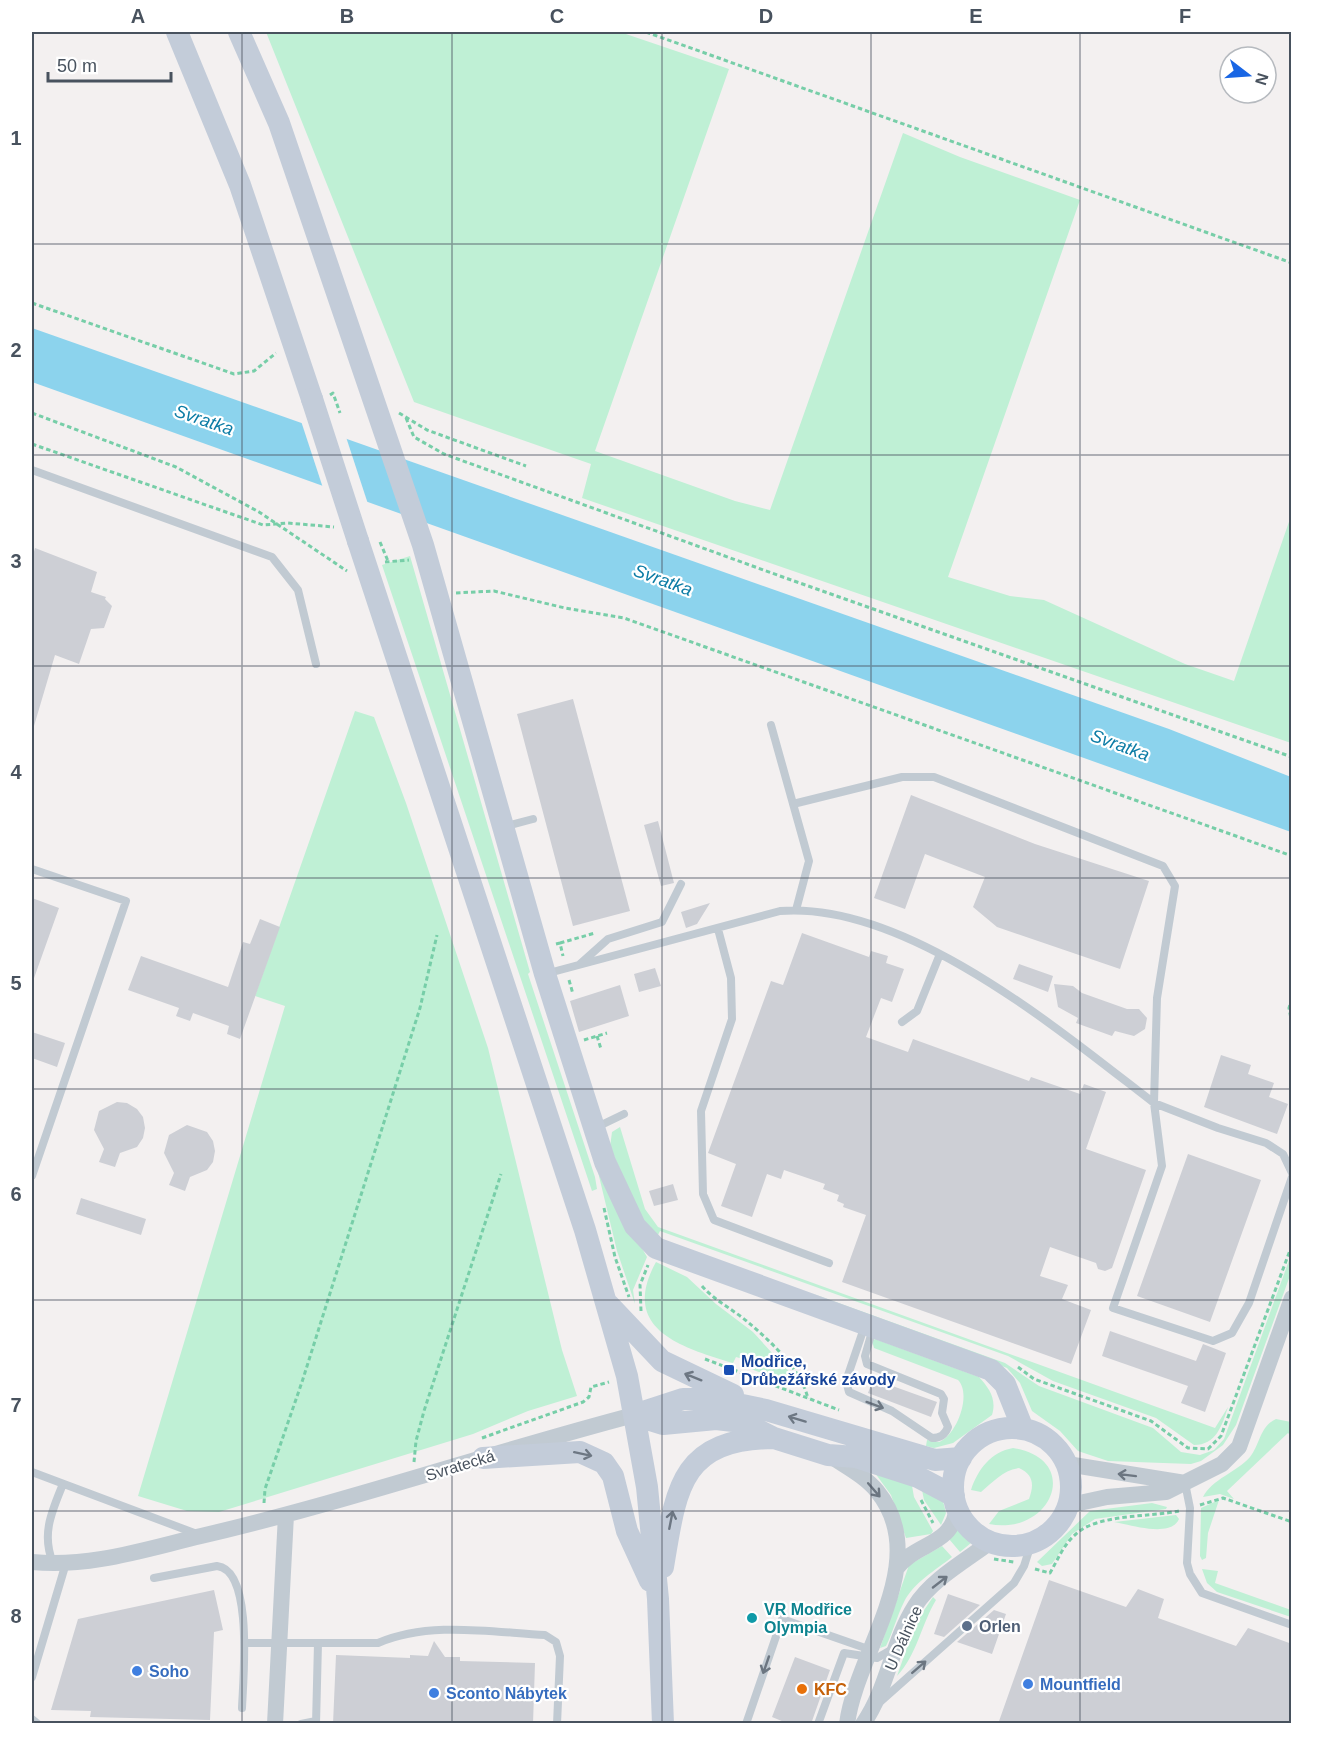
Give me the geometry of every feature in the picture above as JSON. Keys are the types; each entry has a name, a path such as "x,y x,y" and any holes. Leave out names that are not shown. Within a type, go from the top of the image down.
{"street":[{"path":"177,32 240,185 294,345 323,397 369,541 368,572 582,1219 606,1302 627,1376 647,1487 658,1599 663,1724"},
{"path":"239,32 279,123 423,545 545,974 605,1162 635,1226 656,1248 997,1373 1008,1390 1023,1429"},
{"path":"1070,1505 1107,1497 1166,1492 1222,1464 1239,1447 1292,1298"},
{"path":"606,1302 662,1361 766,1410"},
{"path":"634,1415 673,1401 694,1397 713,1398 766,1410 935,1460 961,1458"},
{"path":"634,1415 663,1424 730,1419 752,1426 774,1438 828,1455 856,1457 918,1477 956,1502 966,1526 989,1552 1032,1541 1057,1525 1070,1505 1072,1485 1067,1464 1051,1442 1023,1429 1005,1428 988,1433 972,1443 961,1458 954,1477 956,1502 953,1526 942,1537"},
{"name":"Svratecká","path":"49,1563 131,1553 267,1521 634,1415"},
{"path":"658,1599 670,1520 675,1503 694,1466 709,1451 726,1443 743,1438 774,1438"},
{"path":"483,1458 580,1452 604,1462 613,1476 627,1531 658,1599"},
{"name":"U Dálnice","path":"828,1455 877,1490 887,1508 897,1541 896,1569 847,1724"},
{"path":"1067,1464 1185,1483"},
{"path":"275,1724 286,1515"},
{"name":"U Dálnice","path":"896,1569 915,1550 942,1537"},
{"name":"U Dálnice","path":"863,1724 875,1706 910,1615 923,1596 989,1552"}],"lane":[{"path":"32,470 272,557 298,590 316,664"},
{"path":"771,725 809,861 796,910"},
{"path":"545,974 780,911 796,910 829,914 877,926 920,942 1056,1028 1154,1103 1218,1128 1266,1143 1283,1154 1292,1175 1250,1303 1232,1333 1213,1341 1113,1308 1162,1167 1154,1103 1157,998 1175,886 1162,866 934,777 902,777 793,804"},
{"path":"503,827 532,819"},
{"path":"32,868 126,902 32,1176"},
{"path":"578,966 608,939 663,922 681,884"},
{"path":"718,929 731,978 732,1019 701,1111 704,1194 714,1220 829,1263"},
{"path":"902,1022 917,1011 940,954"},
{"path":"594,1128 624,1114"},
{"path":"869,1326 865,1356 867,1364 941,1394 944,1399 942,1413 948,1427 945,1433 938,1438 932,1438 892,1411 849,1392 846,1381 869,1326"},
{"path":"32,1472 201,1536"},
{"path":"1185,1483 1190,1508 1187,1563 1190,1574 1202,1593 1292,1625"},
{"path":"32,1677 49,1563 47,1534 63,1484"},
{"path":"875,1706 1014,1583 1024,1566 1032,1541"},
{"path":"154,1578 217,1566 229,1570 237,1589 245,1643 242,1708"},
{"path":"746,1724 782,1619 869,1654"},
{"path":"245,1643 378,1643 398,1635 443,1630 545,1635 556,1642 560,1656 557,1724"},
{"path":"818,1724 844,1653 884,1656 899,1642"},
{"path":"301,1724 316,1722 318,1643"},
{"path":"32,1719 38,1724"}],"path":[{"path":"646,32 1292,263"},
{"path":"32,303 234,374 254,371 281,350 294,345"},
{"path":"323,397 340,414"},
{"path":"372,397 440,435 526,465"},
{"path":"32,413 176,467 237,499 343,569 354,575 368,572"},
{"path":"406,418 414,437 444,454 780,576 1292,757"},
{"path":"32,444 254,522 336,527"},
{"path":"369,541 388,561"},
{"path":"436,593 494,591 545,604 624,618 1292,856"},
{"path":"560,943 598,933"},
{"path":"267,1521 265,1489 302,1382 420,1008 437,935"},
{"path":"1292,999 1289,1008 1292,1024"},
{"path":"597,1036 601,1049"},
{"path":"416,1479 416,1441 501,1174"},
{"path":"602,1203 615,1257 632,1305"},
{"path":"1011,1363 1034,1379 1151,1421 1188,1448 1208,1449 1221,1436 1292,1245"},
{"path":"644,1318 640,1309 640,1285 656,1248"},
{"path":"699,1282 750,1324 774,1348 802,1380 808,1399"},
{"path":"695,1356 845,1412"},
{"path":"918,1477 917,1486 924,1508 942,1537"},
{"path":"989,1552 1002,1559 1050,1573 1065,1545 1077,1532 1094,1524 1190,1508 1223,1498 1292,1522"}],"green space":[{"path":"266,32 620,32 729,69 595,451 735,501 770,510 903,133 960,157 1080,200 948,577 1010,596 1044,600 1185,664 1234,681 1291,516 1291,743 582,498 591,464 414,402"},
{"path":"410,556 530,972 528,974 595,1177 597,1189 592,1191 382,565"},
{"path":"355,711 374,717 406,803 488,1048 562,1350 577,1396 528,1411 473,1434 219,1512 187,1511 138,1496 285,1006 255,996"},
{"path":"620,1127 645,1209 658,1227 1215,1428 1228,1407 1217,1433 1208,1442 1194,1445 1156,1418 1053,1381 1008,1356 660,1231 656,1239 644,1224 610,1147 612,1132"},
{"path":"598,1172 647,1257 633,1290 635,1304 617,1251"},
{"path":"1291,1255 1292,1270 1236,1425 1223,1445 1201,1461 1191,1464 1108,1461 1078,1451 1060,1431 1032,1411 1020,1383 1007,1368 808,1292 1005,1363 1039,1386 1153,1428 1181,1452 1200,1455 1214,1450 1224,1439"},
{"path":"656,1262 687,1277 716,1304 753,1332 794,1377 799,1387 751,1369 753,1362 736,1357 733,1363 713,1357 676,1342 661,1332 650,1319 645,1304 647,1285"},
{"path":"875,1339 979,1377 991,1394 992,1415 953,1443 934,1448 926,1446 927,1440 939,1442 946,1438 957,1423 963,1404 962,1386 958,1380 874,1348 872,1341"},
{"path":"1276,1419 1291,1422 1291,1436 1288,1433 1227,1491 1234,1499 1220,1494 1203,1497 1212,1485 1250,1457 1263,1431"},
{"path":"1013,1448 1035,1455 1048,1466 1053,1480 1051,1495 1043,1508 1029,1519 1011,1525 989,1524 999,1511 1029,1499 1031,1494 1032,1481 1028,1474 1019,1468 1003,1474 981,1492 971,1490 977,1475 986,1463 998,1453"},
{"path":"875,1473 911,1480 914,1497 933,1531 931,1534 906,1538 891,1495"},
{"path":"921,1485 942,1497 946,1513 941,1525 924,1500"},
{"path":"1219,1500 1208,1533 1206,1558 1202,1560 1200,1556 1201,1508"},
{"path":"1152,1503 1167,1507 1166,1509 1095,1519 1072,1534 1052,1564 1042,1566 1037,1562 1090,1511"},
{"path":"1176,1515 1179,1519 1175,1525 1168,1528 1150,1529 1114,1522"},
{"path":"959,1528 971,1543 960,1552 949,1539"},
{"path":"942,1546 952,1557 919,1583 908,1595 886,1646 880,1648 909,1565"},
{"path":"1202,1569 1218,1571 1215,1583 1291,1610 1291,1617 1217,1592 1207,1583"},
{"path":"933,1597 936,1600 914,1649 897,1676 916,1622"}],"water":[{"name":"Svratka","path":"32,328 1169,729 1291,777 1291,832 32,382"}],"pier":[{"path":"301,421 346,437 368,504 323,488"}],"building":[{"path":"35,548 97,572 91,592 106,597 105,599 112,606 104,628 91,629 79,664 55,655 34,726 32,726 32,559"},
{"path":"573,699 630,911 573,926 517,714"},
{"path":"911,795 1035,844 1149,881 1120,969 997,927 973,907 985,877 925,854 905,909 874,898"},
{"path":"658,821 674,883 661,886 644,825"},
{"path":"32,898 59,908 33,981 32,981"},
{"path":"710,903 697,924 686,928 681,912"},
{"path":"260,919 280,927 240,1039 227,1034 229,1026 193,1013 190,1021 176,1016 179,1008 128,990 141,956 228,987 243,942 250,944"},
{"path":"802,933 869,957 871,951 888,956 886,963 904,969 892,1002 881,998 866,1037 908,1052 913,1039 1029,1081 1031,1077 1080,1094 1084,1084 1106,1092 1086,1149 1146,1170 1112,1268 1105,1271 1098,1269 1096,1263 1050,1247 1040,1276 1068,1285 1062,1299 1091,1310 1071,1364 842,1282 866,1215 843,1207 844,1204 837,1201 839,1195 823,1189 825,1184 784,1170 781,1179 767,1174 752,1217 721,1206 736,1164 708,1153 771,981 783,985"},
{"path":"1019,964 1053,976 1048,992 1013,979"},
{"path":"655,968 661,986 639,992 634,974"},
{"path":"1054,984 1073,986 1082,993 1127,1009 1139,1009 1147,1018 1145,1029 1134,1036 1115,1031 1112,1036 1076,1023 1078,1018 1058,1007"},
{"path":"620,985 629,1016 579,1032 570,1001"},
{"path":"32,1032 65,1043 57,1067 32,1058"},
{"path":"1221,1055 1251,1065 1248,1074 1274,1083 1269,1097 1288,1104 1277,1134 1204,1107"},
{"path":"117,1102 127,1103 137,1109 143,1117 145,1128 143,1138 137,1147 120,1153 115,1167 99,1162 104,1149 94,1130 99,1111"},
{"path":"187,1125 207,1132 213,1141 215,1151 213,1162 207,1170 190,1177 185,1191 169,1185 174,1173 164,1153 169,1135"},
{"path":"1188,1154 1261,1180 1210,1322 1137,1296"},
{"path":"673,1184 678,1200 654,1206 649,1191"},
{"path":"81,1198 146,1219 141,1235 76,1214"},
{"path":"1110,1331 1196,1361 1203,1344 1226,1353 1205,1412 1181,1403 1188,1386 1102,1356"},
{"path":"873,1379 937,1402 931,1417 868,1393"},
{"path":"1049,1580 1126,1607 1138,1589 1164,1599 1158,1618 1236,1646 1248,1628 1292,1644 1292,1724 998,1724"},
{"name":"Soho","path":"214,1590 223,1630 214,1632 210,1720 90,1717 91,1711 51,1710 78,1619"},
{"path":"948,1594 980,1605 944,1637 934,1634"},
{"path":"994,1610 1006,1614 992,1654 957,1642"},
{"name":"Sconto Nábytek","path":"434,1641 445,1657 460,1657 460,1661 535,1663 533,1724 333,1724 336,1655 410,1658 410,1655 428,1656"},
{"name":"KFC","path":"795,1657 830,1670 811,1724 789,1724 772,1717"}],"place":[{"name":"Modřice, Drůbežářské závody","path":"729,1370"},
{"name":"VR Modřice Olympia","path":"752,1618"},
{"name":"Orlen","path":"967,1626"},
{"name":"Soho","path":"137,1671"},
{"name":"Mountfield","path":"1028,1684"},
{"name":"KFC","path":"802,1689"},
{"name":"Sconto Nábytek","path":"434,1693"}]}
